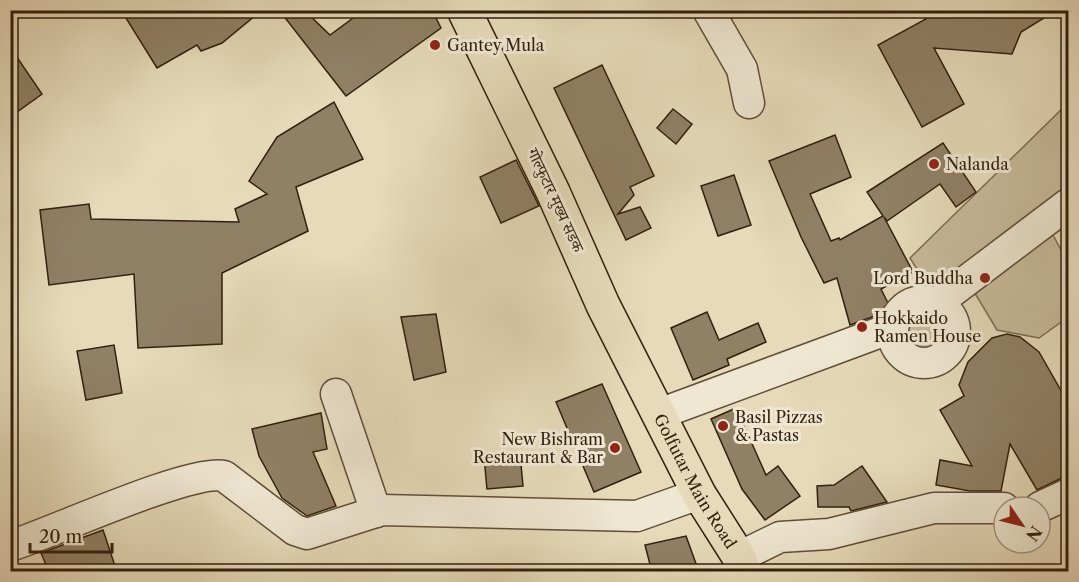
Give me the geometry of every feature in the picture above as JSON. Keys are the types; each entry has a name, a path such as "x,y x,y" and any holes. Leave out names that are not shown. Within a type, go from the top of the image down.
{"main road":[{"name":"गोल्फुटार मुख्य सडक","path":"464,10 653,402"},
{"name":"Golfutar Main Road","path":"653,402 699,494 741,564"}],"street":[{"path":"708,10 742,69 750,103"},
{"path":"937,303 1068,204"},
{"path":"927,300 937,303 946,309 955,327 951,347 937,361 916,363 907,358 894,343 892,333 899,312 907,305 927,300"},
{"path":"653,402 843,346 878,333 892,333"},
{"path":"336,394 376,512"},
{"path":"10,546 168,486 214,473 224,476 295,530 307,534 382,510 637,516 699,494"},
{"path":"1052,501 1068,494"},
{"path":"741,564 780,537 829,534 934,508 992,508"}],"shaded area":[{"path":"1068,103 1068,224 1053,235 1068,263 1068,317 1039,338 997,330 973,290 932,293 910,258"},
{"path":"924,311 932,312 939,317 944,324 944,340 939,347 932,352 924,353 916,352 909,347 904,340 903,332 904,324 909,317 916,312"}],"building":[{"path":"121,10 262,10 222,43 201,51 197,45 157,68"},
{"path":"279,10 304,10 330,35 364,10 432,10 441,28 346,96"},
{"path":"922,10 1057,10 1021,32 1012,54 934,48 964,104 922,127 878,45 926,19"},
{"path":"10,47 42,94 10,117"},
{"path":"602,65 654,176 630,187 634,195 618,214 640,207 651,228 626,240 554,88"},
{"path":"334,102 363,159 296,187 308,231 222,273 222,344 138,348 134,274 49,285 40,210 89,204 91,219 239,222 235,209 267,194 249,181 277,137"},
{"path":"673,109 692,124 676,144 657,128"},
{"path":"835,135 851,177 810,194 831,241 839,238 840,240 883,216 867,192 943,143 976,192 956,207 940,184 887,221 884,217 913,272 881,289 894,315 872,317 850,325 837,278 824,283 801,237 769,161"},
{"path":"516,160 539,206 501,223 480,177"},
{"path":"734,175 751,225 718,236 701,186"},
{"path":"707,312 719,340 758,323 766,342 727,359 729,365 693,380 671,328"},
{"path":"436,314 446,372 414,380 401,317"},
{"path":"1007,334 1020,337 1039,352 1068,403 1068,475 1037,490 1010,444 1001,491 970,491 936,485 940,460 972,466 940,410 964,396 959,385 968,362 992,338"},
{"path":"114,345 122,393 86,400 77,351"},
{"path":"602,384 641,472 594,492 556,402"},
{"path":"736,408 766,475 778,466 800,496 765,520 742,489 711,419"},
{"path":"321,413 327,449 313,452 336,506 307,516 282,498 259,456 252,429"},
{"path":"520,454 523,486 487,489 484,457"},
{"path":"862,466 887,502 851,511 849,507 818,507 817,486 834,485"},
{"path":"103,530 117,572 49,572 41,553"},
{"path":"686,536 699,572 652,572 645,545"}],"place":[{"name":"Gantey Mula","path":"435,45"},
{"name":"Nalanda","path":"934,164"},
{"name":"Lord Buddha","path":"985,278"},
{"name":"Hokkaido Ramen House","path":"862,327"},
{"name":"Basil Pizzas & Pastas","path":"723,426"},
{"name":"New Bishram Restaurant & Bar","path":"615,448"}]}
